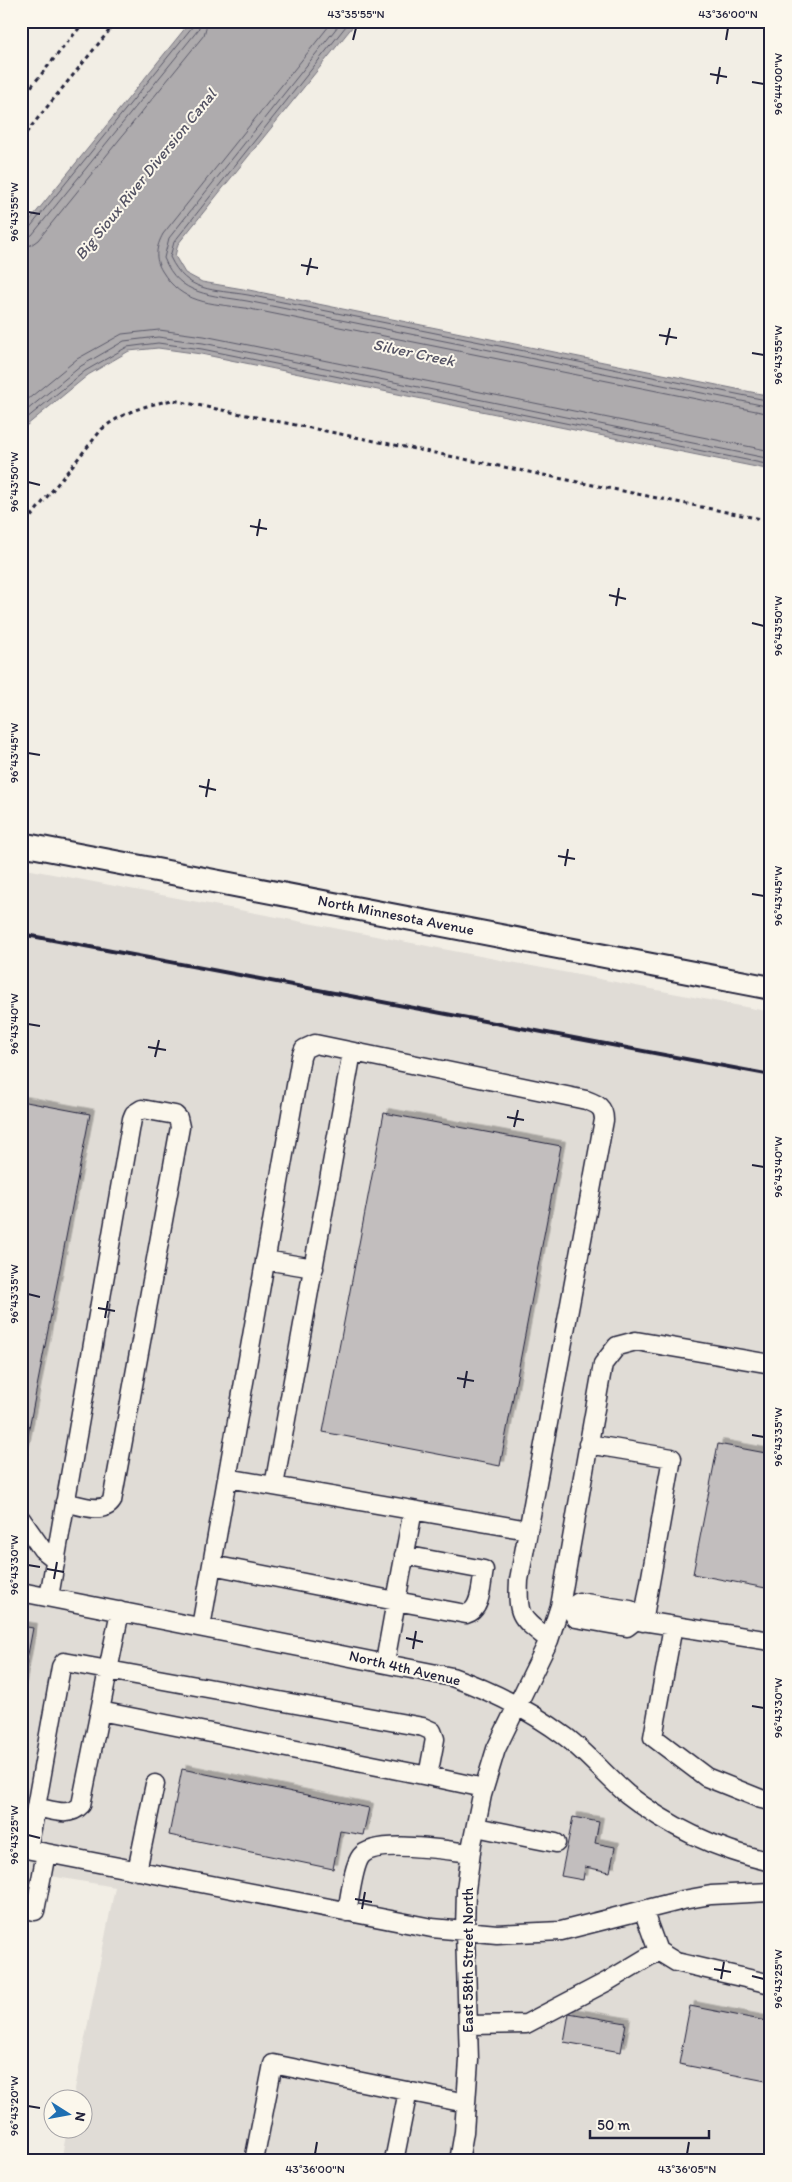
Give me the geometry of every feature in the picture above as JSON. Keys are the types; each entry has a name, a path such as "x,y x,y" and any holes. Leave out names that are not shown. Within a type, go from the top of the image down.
{"main road":[{"name":"North Minnesota Avenue","path":"21,844 771,988"}],"street":[{"path":"201,1627 304,1049 315,1044 586,1100 597,1104 604,1112 603,1130 519,1580 518,1606 526,1621 549,1640"},
{"path":"274,1486 352,1052"},
{"path":"49,1598 65,1502 132,1119 134,1114 142,1109 175,1115 178,1118 180,1127 112,1501 101,1509 65,1502"},
{"path":"265,1260 314,1268"},
{"name":"East 58th Street North","path":"459,2161 464,2132 469,2060 465,1932 466,1890 471,1853 484,1788 496,1749 565,1607 588,1444 602,1364 617,1346 636,1341 771,1364"},
{"path":"588,1444 672,1458 639,1621"},
{"path":"227,1478 528,1530"},
{"path":"385,1662 413,1510"},
{"path":"24,1526 42,1548 56,1560"},
{"path":"212,1565 466,1614 472,1612 477,1607 484,1570 404,1555"},
{"name":"North 4th Avenue","path":"21,1592 385,1662 452,1677 489,1690 567,1738 627,1794 654,1813 706,1841 771,1862"},
{"path":"565,1607 576,1618 627,1627 639,1621 771,1641"},
{"path":"36,1807 67,1813 75,1812 82,1805 120,1611"},
{"path":"673,1626 652,1737 706,1776 761,1799 771,1801"},
{"path":"428,1776 435,1738 432,1731 423,1727 64,1662 60,1667 36,1807 25,1849 347,1912 432,1928 465,1932 523,1934 561,1931 711,1895 771,1892"},
{"path":"100,1711 484,1788"},
{"path":"137,1871 155,1784"},
{"path":"476,1827 556,1843"},
{"path":"347,1912 357,1866 361,1856 366,1852 399,1845 471,1853"},
{"path":"21,1908 34,1911 46,1853"},
{"path":"643,1910 658,1951 676,1962 771,1984"},
{"path":"468,2024 526,2024 608,1981 658,1951"},
{"path":"254,2161 273,2064 466,2102"},
{"path":"394,2161 408,2091"}],"path":[{"path":"21,99 85,21"},
{"path":"21,139 117,21"},
{"path":"21,529 102,429 118,416 172,400 771,522"}],"shaded area":[{"path":"21,868 771,1012 771,2161 61,2161 65,2140 92,2140 92,2090 75,2090 115,1887 21,1871"}],"water":[{"path":"191,21 357,21 178,244 175,256 185,273 202,282 771,396 771,470 201,354 158,348 129,351 88,375 21,430 21,231"}],"building":[{"path":"21,1101 90,1114 23,1459 21,1459"},
{"path":"384,1113 561,1146 500,1466 323,1432"},
{"path":"718,1444 771,1454 771,1589 693,1574"},
{"path":"21,1626 33,1628 21,1691"},
{"path":"182,1769 369,1808 363,1835 340,1831 333,1869 169,1835"},
{"path":"573,1817 599,1822 595,1843 615,1847 610,1872 585,1867 583,1880 561,1876"},
{"path":"690,2006 766,2021 768,2012 771,2012 771,2082 679,2064"},
{"path":"569,2013 626,2023 621,2052 564,2042"}],"railway":[{"path":"21,934 771,1075"}],"water label":[{"name":"Big Sioux River Diversion Canal","path":"145,174"},
{"name":"Silver Creek","path":"414,352"}]}
